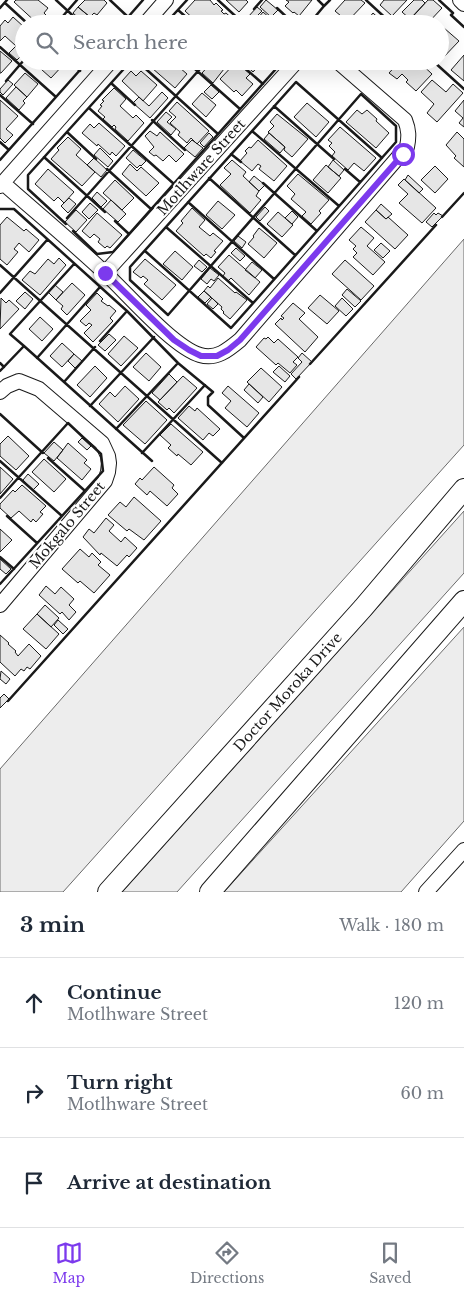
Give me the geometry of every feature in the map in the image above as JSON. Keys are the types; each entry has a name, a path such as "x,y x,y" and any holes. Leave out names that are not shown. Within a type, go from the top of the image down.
{"street":[{"path":"152,15 166,0"},
{"path":"460,0 464,4"},
{"path":"103,70 1,184 105,273 174,340 201,356 217,356 240,340 407,147 409,128 405,120 347,70"},
{"name":"Motlhware Street","path":"105,273 290,70"},
{"name":"Mokgalo Street","path":"0,392 7,386 19,381 39,389 102,442 109,463 105,481 0,605"},
{"name":"Doctor Moroka Drive","path":"108,892 363,608 464,489"},
{"path":"210,892 464,601"},
{"path":"426,892 464,850"}],"shaded area":[{"path":"464,239 464,445 63,892 0,892 0,769"},
{"path":"464,511 464,573 177,892 122,892"},
{"path":"464,627 464,821 401,892 224,892"}],"building":[{"path":"16,0 38,0 48,8 44,13 46,15 28,15 14,2"},
{"path":"85,0 104,0 107,3 97,15 94,13 88,15 78,7"},
{"path":"195,0 210,0 214,5 216,3 223,10 221,11 224,14 228,15 189,15 185,11"},
{"path":"226,0 246,0 248,2 239,12"},
{"path":"266,0 278,10 273,15 269,15 260,7"},
{"path":"286,0 312,0 300,15 293,13 285,6 289,2"},
{"path":"345,0 361,0 365,3 354,15 340,15 335,11"},
{"path":"384,0 407,0 393,15 380,5"},
{"path":"414,0 422,0 425,3 414,15 405,15 402,12"},
{"path":"428,0 433,0 442,8 435,15 414,15"},
{"path":"78,7 88,15 75,15 73,13"},
{"path":"257,7 262,11 258,15 250,15"},
{"path":"13,17 15,19 15,45 5,36 0,41 0,26 5,20 8,23"},
{"path":"449,32 459,41 449,52"},
{"path":"15,47 15,58 9,53"},
{"path":"0,51 12,61 1,73 0,73"},
{"path":"464,55 464,81 451,70"},
{"path":"42,70 58,70 51,78"},
{"path":"154,70 182,70 187,74 175,88"},
{"path":"205,70 223,70 213,83 202,73"},
{"path":"228,70 245,70 250,74 246,78 253,84 242,96 236,90 234,92 220,79"},
{"path":"392,70 428,70 432,74 416,91 406,82 408,80 402,74 397,79 389,73"},
{"path":"131,71 136,76 141,71 157,85 143,101 122,81"},
{"path":"25,73 38,84 27,97 14,85"},
{"path":"8,80 13,84 3,95 0,89"},
{"path":"432,80 446,92 453,84 463,93 437,122 427,113 434,104 421,92"},
{"path":"211,85 219,92 212,99 204,92"},
{"path":"16,87 27,97 19,110 6,98"},
{"path":"114,88 126,99 120,106 133,118 136,115 144,123 128,141 115,129 114,125 112,127 103,119 105,117 98,111 104,101 102,100"},
{"path":"162,92 168,98 150,118 133,103 139,97 149,106"},
{"path":"202,93 216,105 206,117 192,104"},
{"path":"0,100 18,116 6,129 13,135 5,143 0,138"},
{"path":"464,100 464,127 459,123 463,118 455,111"},
{"path":"177,102 209,131 197,144 191,138 187,143 178,135 180,132 170,123 176,117 169,111"},
{"path":"307,103 329,122 316,137 294,117"},
{"path":"357,110 362,114 367,110 389,133 376,148 346,122"},
{"path":"166,112 172,117 167,122 176,129 171,135 157,122"},
{"path":"277,114 308,139 292,157 284,150 285,147 268,132 274,126 270,122"},
{"path":"99,123 125,146 116,156 112,152 110,155 82,133 90,124 94,128"},
{"path":"340,127 376,158 364,171 354,163 348,170 332,156 335,152 329,146 332,143 328,140"},
{"path":"150,131 157,136 160,132 184,154 176,162 169,155 163,161 156,155 154,156 149,152 154,147 145,136"},
{"path":"457,132 464,139 464,167 454,158 456,156 446,145"},
{"path":"209,133 213,137 204,147 200,143"},
{"path":"269,133 285,147 280,153 264,139"},
{"path":"68,137 81,149 76,155 95,172 82,186 51,159 59,150 57,148"},
{"path":"192,140 203,148 195,157 184,148"},
{"path":"258,140 287,166 274,181 259,169 261,166 258,164 252,171 240,161 247,153 245,151 249,147 251,148"},
{"path":"100,148 113,161 108,167 94,155"},
{"path":"133,150 146,161 137,168 126,158"},
{"path":"94,158 107,170 101,177 87,165"},
{"path":"232,160 246,172 243,176 259,191 256,196 261,200 250,213 220,185 231,174 224,168"},
{"path":"333,160 344,170 339,176 328,167"},
{"path":"130,164 137,171 141,167 159,183 146,196 122,174"},
{"path":"326,165 341,178 328,193 313,180"},
{"path":"435,166 448,179 435,193 421,180"},
{"path":"48,169 74,192 64,203 58,197 54,201 35,184"},
{"path":"298,174 329,200 311,224 302,216 306,212 291,199 295,194 287,186"},
{"path":"408,175 423,189 419,193 405,180"},
{"path":"254,176 265,185 259,191 249,182"},
{"path":"404,179 436,208 422,223 399,203 408,194 398,185"},
{"path":"115,180 134,198 122,210 103,193"},
{"path":"97,192 107,201 101,207 92,198"},
{"path":"69,198 76,204 68,213 61,206"},
{"path":"111,200 126,214 118,222 103,209"},
{"path":"218,201 235,215 222,229 206,215"},
{"path":"90,203 98,210 89,219 82,212"},
{"path":"381,204 392,214 386,219 376,210"},
{"path":"265,207 269,211 260,221 256,217"},
{"path":"192,208 205,220 199,227 210,236 213,233 223,241 214,251 216,252 211,258 206,254 204,256 176,231 183,223 181,221"},
{"path":"76,210 87,220 76,232 65,222"},
{"path":"376,210 386,219 388,217 408,235 395,249 365,222"},
{"path":"292,211 298,217 292,224 285,218"},
{"path":"278,212 293,225 282,237 267,224"},
{"path":"97,213 122,235 110,248 107,246 105,248 98,242 100,239 94,234 90,238 82,231"},
{"path":"434,213 443,216 432,227 426,222"},
{"path":"7,217 39,240 29,252 19,243 14,249 18,252 7,265 0,259 0,225"},
{"path":"361,227 374,238 367,246 385,262 373,275 353,257 357,253 353,249 356,246 349,240"},
{"path":"259,228 277,243 264,258 248,244"},
{"path":"238,236 246,242 242,248 234,241"},
{"path":"381,243 390,251 383,258 374,250"},
{"path":"236,248 245,256 240,261 231,253"},
{"path":"175,251 193,267 182,280 163,264"},
{"path":"229,255 260,282 249,295 231,278 228,281 223,276 225,273 218,267"},
{"path":"59,258 66,265 40,295 22,280 30,271 35,274 48,259 54,264"},
{"path":"145,259 176,285 162,300 144,284 148,280 143,276 141,278 133,272"},
{"path":"199,260 207,267 202,272 194,266"},
{"path":"345,260 374,286 361,300 332,274"},
{"path":"252,262 262,270 255,278 245,270"},
{"path":"210,268 219,275 214,281 211,279 207,284 201,279"},
{"path":"218,278 235,293 247,300 230,319 223,313 222,307 204,291 208,286 210,288"},
{"path":"72,283 85,295 67,315 61,309 63,306 56,300"},
{"path":"55,285 63,292 56,300 48,292"},
{"path":"347,289 361,301 355,307 342,295"},
{"path":"204,291 211,297 205,303 198,297"},
{"path":"25,292 33,299 25,309 16,301"},
{"path":"97,293 103,299 101,301 116,311 110,318 113,321 93,342 84,333 92,325 89,323 86,326 80,321 91,310 86,305"},
{"path":"320,295 339,311 327,324 308,308"},
{"path":"1,298 6,303 9,300 19,309 0,329"},
{"path":"212,298 218,304 213,309 207,304"},
{"path":"342,298 353,309 346,316 335,306"},
{"path":"293,303 305,313 299,319 318,337 305,352 275,324 281,318 282,320 284,318 281,316"},
{"path":"40,317 53,329 42,341 29,329"},
{"path":"109,334 116,340 105,351 98,345"},
{"path":"124,336 138,348 121,366 108,354"},
{"path":"268,337 274,343 278,339 298,357 293,362 297,365 290,373 278,363 276,365 256,347 264,338"},
{"path":"62,343 74,354 62,367 50,356"},
{"path":"146,353 161,367 149,381 133,367"},
{"path":"302,353 312,362 296,379 291,374 302,362 298,358"},
{"path":"74,354 82,361 75,368 68,361"},
{"path":"95,366 107,378 90,397 77,385"},
{"path":"279,366 290,376 285,382 273,372"},
{"path":"261,368 282,387 269,402 247,382"},
{"path":"169,374 177,382 160,400 152,393"},
{"path":"183,376 197,388 174,413 158,402"},
{"path":"249,384 263,397 258,403 244,390"},
{"path":"125,386 139,399 118,422 99,404 110,392 115,397"},
{"path":"228,386 259,413 247,427 225,408 231,401 222,393"},
{"path":"146,401 167,420 145,444 123,425"},
{"path":"189,406 195,411 197,408 220,429 213,436 209,433 203,440 178,418"},
{"path":"171,424 203,452 191,465 168,448 171,445 160,435"},
{"path":"8,436 29,456 16,470 0,456 0,444"},
{"path":"82,438 91,446 87,450 78,442"},
{"path":"54,442 63,450 54,461 44,453"},
{"path":"68,443 87,460 84,463 91,469 82,480 57,458"},
{"path":"44,459 66,479 54,492 32,472"},
{"path":"0,467 13,479 0,494"},
{"path":"154,467 174,485 172,488 178,494 167,506 150,491 147,495 135,484 140,478 142,480"},
{"path":"28,474 39,484 33,490 23,480"},
{"path":"22,485 46,506 40,512 43,514 36,522 33,519 31,522 19,511 11,518 0,508 0,504 13,490 15,492"},
{"path":"134,497 161,521 144,540 129,529 127,531 108,515 120,502 126,507"},
{"path":"106,518 114,525 109,531 121,542 125,537 137,548 117,566 101,553 100,555 83,537 89,529 94,533"},
{"path":"0,529 12,540 0,552"},
{"path":"80,549 89,557 92,553 101,562 98,565 110,575 94,593 80,581 78,583 62,569"},
{"path":"0,559 11,569 6,574 0,569"},
{"path":"46,586 55,594 61,587 74,599 69,605 76,612 69,620 62,612 60,614 39,595"},
{"path":"45,605 59,618 51,627 37,614"},
{"path":"37,614 59,634 46,649 23,629"},
{"path":"58,620 68,629 63,634 54,625"},
{"path":"0,635 16,651 18,656 29,644 41,656 30,669 27,667 24,671 21,669 15,676 0,662"},
{"path":"1,671 10,679 6,684 0,679"},
{"path":"4,694 9,699 0,708 0,698"}],"wall":[{"path":"0,8 7,0"},
{"path":"56,0 72,15"},
{"path":"64,15 77,0"},
{"path":"110,0 126,15"},
{"path":"130,15 143,0"},
{"path":"173,15 187,0"},
{"path":"218,0 234,15"},
{"path":"254,9 262,0"},
{"path":"318,0 324,6 330,0"},
{"path":"366,0 382,15"},
{"path":"439,0 464,27"},
{"path":"5,3 18,15"},
{"path":"316,15 324,6"},
{"path":"277,8 284,15"},
{"path":"178,10 184,15"},
{"path":"0,47 15,60"},
{"path":"6,81 15,70"},
{"path":"26,70 56,97"},
{"path":"0,160 80,70"},
{"path":"66,224 28,189 28,175 123,70"},
{"path":"147,70 218,134"},
{"path":"196,70 240,109"},
{"path":"67,218 199,70"},
{"path":"247,70 263,84"},
{"path":"73,231 97,254 113,252 275,70"},
{"path":"443,70 464,89"},
{"path":"145,251 231,328 396,142 396,126 361,94 337,122 192,287 168,315 130,280 130,267 296,82 382,158"},
{"path":"111,83 135,105"},
{"path":"0,95 33,124"},
{"path":"274,106 334,159"},
{"path":"89,108 174,184"},
{"path":"152,120 185,150"},
{"path":"252,131 339,206"},
{"path":"67,132 96,159"},
{"path":"0,142 9,150"},
{"path":"231,154 241,162"},
{"path":"44,157 105,212"},
{"path":"107,169 151,209"},
{"path":"345,169 360,182"},
{"path":"209,178 295,255"},
{"path":"263,183 317,231"},
{"path":"442,217 464,193"},
{"path":"188,202 274,279"},
{"path":"0,209 14,209 127,311 178,363 213,392 208,397 208,405 244,438"},
{"path":"115,221 129,234"},
{"path":"310,364 436,225"},
{"path":"166,227 253,303"},
{"path":"0,293 47,240"},
{"path":"24,346 10,334 74,264"},
{"path":"0,265 222,463"},
{"path":"37,358 100,287"},
{"path":"100,341 127,311"},
{"path":"90,406 154,337"},
{"path":"0,371 24,346 152,461"},
{"path":"64,382 95,347"},
{"path":"0,363 4,367"},
{"path":"116,429 178,363"},
{"path":"8,701 299,377"},
{"path":"142,453 205,385"},
{"path":"0,414 43,453"},
{"path":"0,498 68,423 101,454 103,471 0,584"},
{"path":"48,458 84,490"},
{"path":"0,461 62,516"},
{"path":"7,516 37,543"},
{"path":"0,557 14,569"}],"route":[{"path":"105,273 174,340 201,356 217,356 240,340 403,154"}]}
